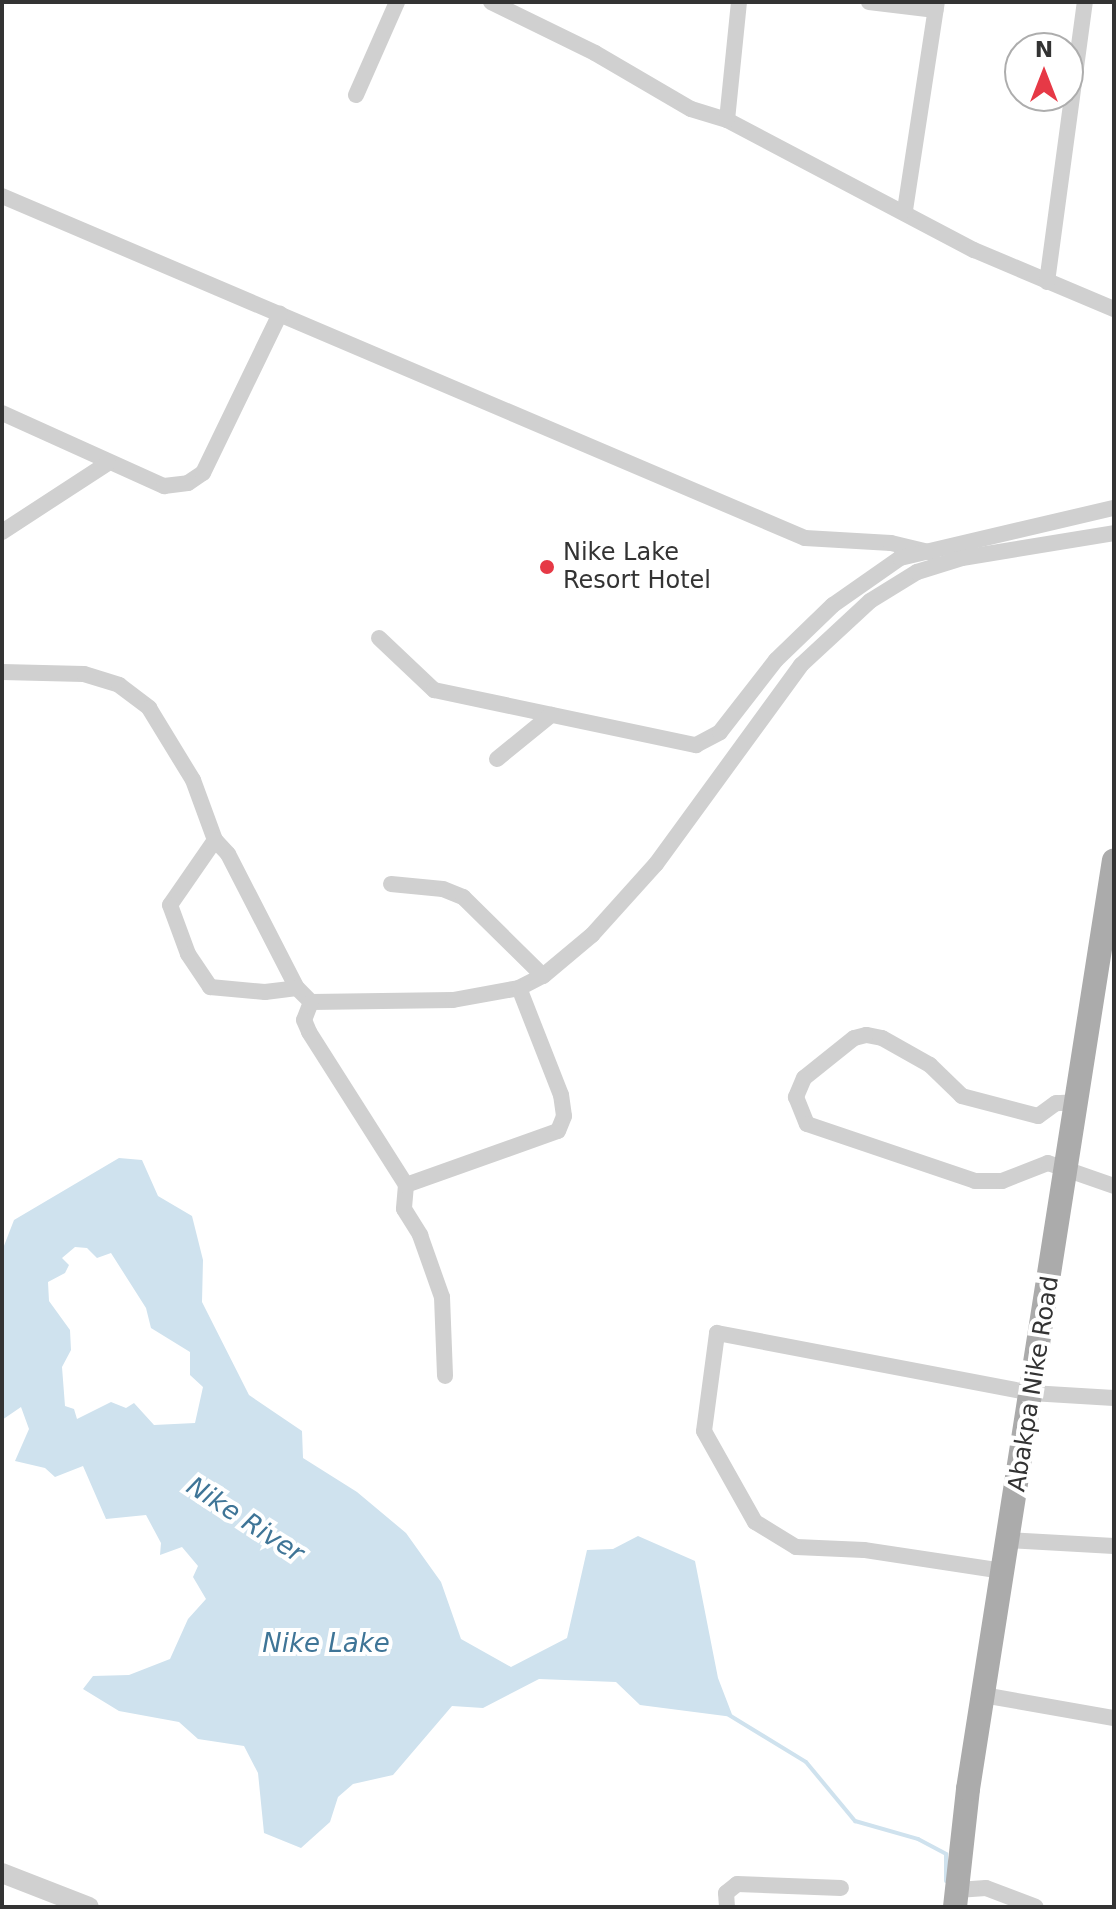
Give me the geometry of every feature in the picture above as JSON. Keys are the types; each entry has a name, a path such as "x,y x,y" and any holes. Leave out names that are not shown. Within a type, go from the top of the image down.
{"main road":[{"name":"Abakpa Nike Road","path":"956,1898 983,1695 1114,860"}],"street":[{"path":"356,95 397,2"},
{"path":"491,2 691,109 727,120 1047,282 1114,309"},
{"path":"727,120 739,2"},
{"path":"869,2 937,6 905,210"},
{"path":"1047,282 1085,2"},
{"path":"2,196 805,538 891,543 933,553"},
{"path":"2,413 164,486 188,483 203,473 280,314"},
{"path":"2,532 108,463"},
{"path":"379,638 434,690 690,745 703,743 720,732 776,660 833,605 900,558 933,553 1114,508"},
{"path":"2,672 84,674 119,685 149,708 193,780 215,840 228,854 297,988 311,1002 453,1000 519,988 543,976 592,935 656,864 801,665 870,601 917,572 962,558 1114,533"},
{"path":"497,759 551,715"},
{"path":"215,840 170,905 188,954 210,987 265,992 297,988"},
{"path":"391,884 463,897 543,976"},
{"path":"406,1185 558,1131 564,1116 561,1095 519,988"},
{"path":"311,1002 304,1020 309,1032 406,1185 404,1209 420,1235 442,1297 445,1376"},
{"path":"1078,1102 1056,1103 1038,1116 962,1096 930,1065 882,1038 866,1035 854,1038 804,1078 796,1097 807,1124 959,1177 1002,1181 1048,1163 1067,1174 1114,1186"},
{"path":"1003,1571 864,1550 796,1547 755,1522 704,1431 717,1333 1031,1393 1114,1398"},
{"path":"1008,1540 1114,1546"},
{"path":"983,1695 1114,1718"},
{"path":"2,1873 89,1907"},
{"path":"727,1907 726,1893 737,1884 841,1888"},
{"path":"956,1898 986,1888 1036,1907"}],"water":[{"name":"Nike Lake","path":"119,1158 142,1160 158,1196 192,1216 203,1260 202,1302 249,1395 302,1431 303,1458 357,1492 406,1533 441,1582 461,1639 511,1667 567,1638 587,1550 613,1549 638,1536 695,1561 718,1678 733,1717 640,1705 616,1682 539,1679 483,1708 452,1706 393,1775 353,1784 338,1797 330,1822 301,1848 264,1833 258,1773 244,1746 198,1739 179,1722 119,1711 83,1689 93,1676 129,1675 170,1659 188,1619 206,1599 193,1577 198,1566 182,1547 160,1555 161,1543 146,1515 106,1519 83,1466 55,1477 45,1468 15,1461 29,1429 21,1407 2,1420 2,1251 14,1220","holes":["75,1247 87,1248 97,1258 111,1253 146,1308 151,1328 190,1352 190,1375 203,1387 195,1423 154,1425 134,1403 126,1408 111,1402 77,1419 74,1409 65,1406 62,1367 71,1350 70,1330 49,1301 48,1282 65,1273 69,1265 62,1258"]}],"waterway":[{"path":"729,1715 806,1762 855,1821 918,1839 946,1854 946,1881"}],"place":[{"name":"Nike Lake Resort Hotel","path":"547,567"}],"water label":[{"name":"Nike River","path":"245,1520"}]}
